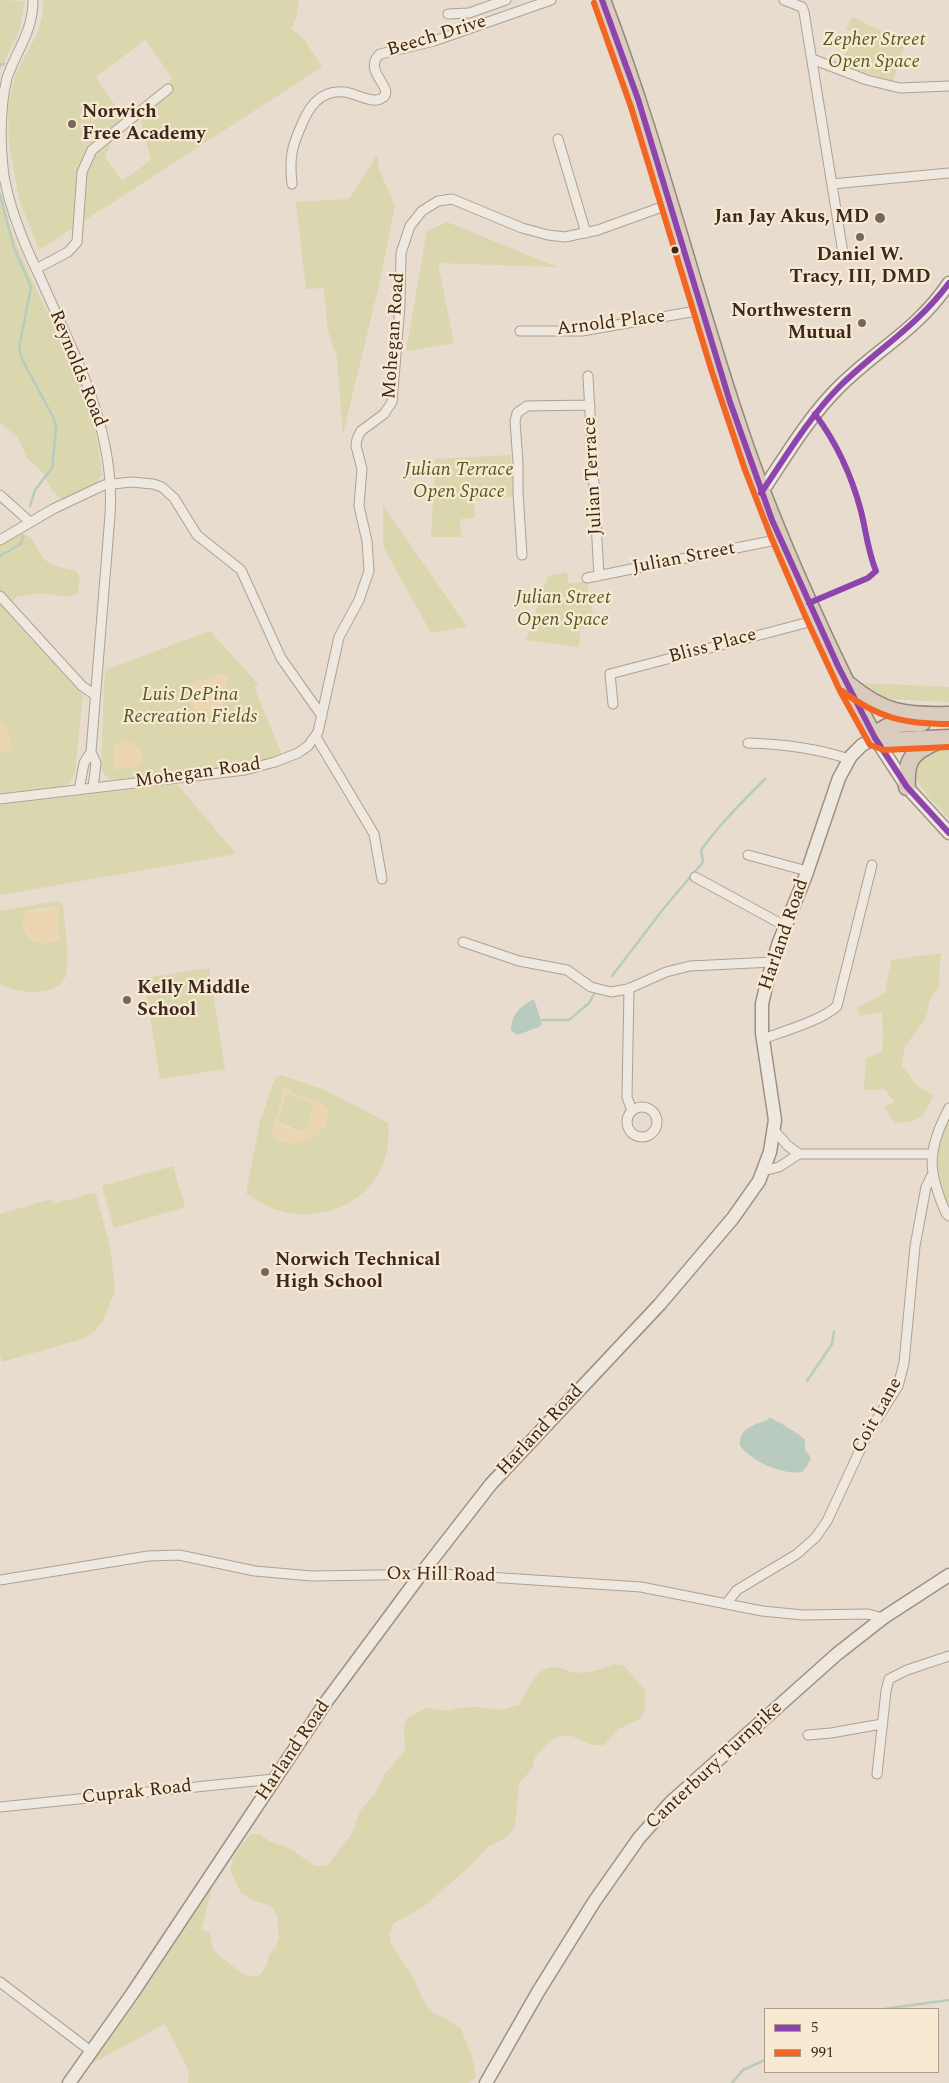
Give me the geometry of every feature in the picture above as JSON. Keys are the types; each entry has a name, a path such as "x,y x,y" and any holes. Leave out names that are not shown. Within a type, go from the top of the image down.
{"highway":[{"path":"602,0 638,99 730,402 761,493 780,540 817,620 875,738 885,741 946,738"},
{"path":"846,682 868,700 892,711 926,715 949,715"},
{"path":"875,738 879,730 887,726 949,722"},
{"path":"907,788 910,758 921,749 946,738"}],"main road":[{"path":"761,493 824,403 860,368 920,320 949,283"},
{"path":"875,738 907,788 949,833"},
{"name":"Harland Road","path":"69,2083 92,2052 326,1702 421,1574 491,1484 672,1290 744,1204 763,1171 774,1130 775,1107 762,1040 762,1004 773,962 835,789 849,759 860,747 875,738"},
{"name":"Canterbury Turnpike","path":"486,2083 538,1992 594,1902 639,1838 671,1802 837,1654 883,1618 949,1575"}],"street":[{"name":"Reynolds Road","path":"33,0 28,33 5,85 0,127 6,187 17,223 94,401 107,453 111,483 110,515 91,752 96,764 94,788"},
{"path":"448,14 470,13 506,0"},
{"name":"Beech Drive","path":"292,184 293,148 308,110 317,99 336,93 347,92 375,100 382,98 386,90 374,67 376,59 380,54 423,44 550,0"},
{"path":"784,0 802,4 804,12 843,253"},
{"path":"812,59 864,79 900,88 949,86"},
{"path":"36,269 68,252 77,242 82,172 92,150 168,89"},
{"path":"558,139 586,233"},
{"path":"832,184 949,173"},
{"name":"Mohegan Road","path":"0,799 256,768 298,752 308,746 316,736 322,716 339,637 359,600 368,575 368,549 359,506 362,469 356,441 361,431 384,414 392,402 401,301 400,260 404,239 410,226 422,211 438,201 448,199 516,225 548,235 565,237 586,233 670,204"},
{"name":"Arnold Place","path":"520,331 582,331 702,310"},
{"name":"Julian Terrace","path":"588,376 599,576"},
{"path":"522,555 515,422 517,413 527,406 590,405"},
{"path":"0,540 91,490 111,483 147,483 162,487 174,498 197,535 238,566 245,576 281,658 322,716"},
{"path":"0,495 30,522"},
{"name":"Julian Street","path":"587,578 780,540"},
{"path":"0,596 82,686 95,696"},
{"name":"Bliss Place","path":"614,704 610,674 817,620"},
{"path":"316,736 374,834 382,879"},
{"path":"748,743 792,746 849,759"},
{"name":"Reynolds Road","path":"79,790 84,763 91,752"},
{"path":"748,855 807,871"},
{"path":"762,1040 797,1026 837,1006 872,865"},
{"path":"695,877 785,926"},
{"path":"463,942 514,960 567,970 598,989 615,992 666,972 697,965 773,962"},
{"path":"629,988 627,1097 632,1111"},
{"path":"949,1108 932,1154 932,1175 943,1208 949,1216"},
{"path":"774,1130 788,1146 799,1154"},
{"path":"763,1171 779,1167 799,1154 932,1154"},
{"name":"Coit Lane","path":"726,1604 737,1590 797,1554 816,1538 827,1521 867,1435 898,1386 904,1363 915,1246 926,1187 932,1175"},
{"name":"Ox Hill Road","path":"0,1580 167,1554 184,1555 246,1570 277,1574 312,1576 421,1574 641,1587 762,1611 802,1615 868,1614 883,1618"},
{"path":"877,1774 889,1678 949,1656"},
{"path":"808,1735 882,1724"},
{"name":"Cuprak Road","path":"0,1807 274,1779"},
{"path":"0,1982 92,2052"}],"green space":[{"path":"0,0 25,1 20,28 0,71"},
{"name":"Norwich Free Academy","path":"43,0 299,0 296,19 291,29 303,38 322,67 39,250 19,199 9,143 8,105 16,74 37,34 42,17","holes":["145,40 173,79 141,104 142,127 151,160 122,181 105,158 122,116 96,77"]},
{"name":"Zepher Street Open Space","path":"852,17 905,42 893,81 841,65 855,32 846,30"},
{"path":"377,155 379,169 395,206 380,281 343,434 337,358 328,331 324,288 306,289 296,202 349,199"},
{"path":"0,199 21,254 70,361 95,431 102,476 98,478 97,488 69,505 52,491 43,473 27,458 18,438 0,422"},
{"path":"447,222 557,267 438,263 454,343 406,351 427,231"},
{"name":"Julian Terrace Open Space","path":"511,455 513,497 474,500 475,518 460,519 461,537 431,537 435,459"},
{"path":"383,505 467,627 431,633 383,546"},
{"path":"21,533 34,541 44,559 55,566 78,573 80,578 77,594 67,597 42,593 16,597 11,606 10,616 83,696 75,773 70,782 63,786 0,793 0,537"},
{"name":"Julian Street Open Space","path":"567,572 568,584 587,581 595,625 580,629 579,647 526,640 548,576"},
{"name":"Luis DePina Recreation Fields","path":"210,631 258,684 254,687 282,755 247,765 115,780 107,777 102,771 101,765 105,670"},
{"path":"862,683 949,687 949,702 885,699"},
{"path":"949,747 949,819 921,787 914,767 918,758 929,752"},
{"path":"177,784 236,854 0,895 0,805"},
{"path":"57,901 63,905 67,968 62,983 55,988 36,992 16,990 0,984 0,911","holes":["51,907 60,909 57,916 59,940 43,943 29,937 23,926 25,911"]},
{"path":"941,953 938,988 930,999 926,1018 904,1048 902,1066 918,1087 933,1095 923,1114 916,1120 895,1123 884,1107 894,1102 885,1089 864,1090 866,1058 881,1052 883,1043 882,1012 860,1016 857,1008 885,993 891,960"},
{"path":"209,968 225,1069 160,1079 144,978"},
{"path":"281,1075 325,1090 388,1123 387,1151 378,1174 363,1193 342,1206 319,1213 294,1214 269,1207 246,1193 260,1122 275,1078","holes":["289,1088 290,1092 324,1105 328,1110 325,1124 317,1135 271,1134 283,1096"]},
{"path":"289,1094 313,1104 308,1127 305,1131 299,1131 278,1121 285,1096"},
{"path":"949,1115 949,1211 936,1178 935,1157"},
{"path":"173,1166 185,1207 114,1228 102,1186"},
{"path":"93,1193 96,1195 110,1246 115,1291 103,1321 94,1332 82,1339 2,1362 0,1354 0,1214 51,1199 53,1204"},
{"path":"614,1664 624,1666 645,1690 645,1711 639,1719 619,1729 604,1745 592,1745 572,1736 560,1736 550,1741 535,1757 533,1767 519,1784 514,1828 507,1837 488,1847 471,1865 423,1907 394,1923 389,1933 391,1944 412,1976 425,2004 433,2012 461,2028 472,2059 475,2078 468,2083 188,2083 189,2072 164,2022 163,2025 91,2064 133,2007 212,1888 201,1930 210,1932 211,1943 215,1952 240,1972 250,1977 260,1975 266,1966 269,1955 276,1947 279,1937 277,1915 271,1906 250,1899 240,1892 232,1874 233,1859 250,1835 260,1834 269,1841 289,1848 315,1866 327,1866 353,1832 360,1811 374,1795 384,1775 405,1750 404,1728 407,1718 427,1708 447,1711 458,1708 478,1707 499,1710 520,1705 537,1675 548,1668 557,1667 583,1673 599,1670"}],"sand":[{"path":"220,673 226,675 228,680 224,688 225,702 222,710 214,715 207,716 199,713 189,702 188,694 190,687 196,680 213,678"},
{"path":"0,719 8,733 11,749 0,753"},
{"path":"124,740 134,744 140,750 142,754 141,763 138,767 119,768 114,771 111,768 114,764 113,745"},
{"path":"55,905 60,909 57,916 59,939 52,942 38,942 28,933 23,919 24,911 49,909"},
{"path":"283,1087 288,1087 290,1092 324,1105 327,1108 327,1118 324,1127 317,1135 299,1143 289,1143 279,1140 271,1134 283,1096 281,1090","holes":["289,1094 313,1104 308,1127 305,1131 290,1129 277,1121 285,1096"]}],"shaded area":[{"path":"534,999 542,1024 539,1027 517,1035 511,1030 513,1019 521,1008"},
{"path":"770,1418 794,1431 805,1440 805,1450 811,1458 802,1472 786,1471 768,1466 752,1457 740,1446 740,1439 746,1430"}],"waterway":[{"path":"0,65 4,64"},
{"path":"0,194 14,248 31,287 19,348 22,359 54,419 56,429 52,468 35,490 30,506"},
{"path":"0,556 21,544 23,536"},
{"path":"612,976 664,908 703,862 701,850 708,840 765,779"},
{"path":"542,1020 569,1020 589,1003 594,994"},
{"path":"807,1381 832,1344 834,1332"},
{"path":"891,2008 949,2000"},
{"path":"732,2083 743,2070 764,2060"}],"transit line":[{"name":"5","path":"602,0 638,99 730,402 772,520 838,666 875,738 907,787 949,833"},
{"name":"991","path":"594,3 631,107 712,372 745,470 771,537 840,691 870,745 884,750 949,747"},
{"name":"5","path":"761,493 798,437 829,397 855,372 911,325 949,283"},
{"name":"5","path":"809,603 868,578 876,571 853,485 836,448 815,414"},
{"name":"991","path":"842,691 868,708 892,718 918,723 949,724"}],"place":[{"name":"Norwich Free Academy","path":"72,124"},
{"name":"Jan Jay Akus, MD","path":"880,218"},
{"name":"Daniel W. Tracy, III, DMD","path":"860,237"},
{"name":"Northwestern Mutual","path":"862,323"},
{"name":"Kelly Middle School","path":"127,1000"},
{"name":"Norwich Technical High School","path":"265,1272"}]}
